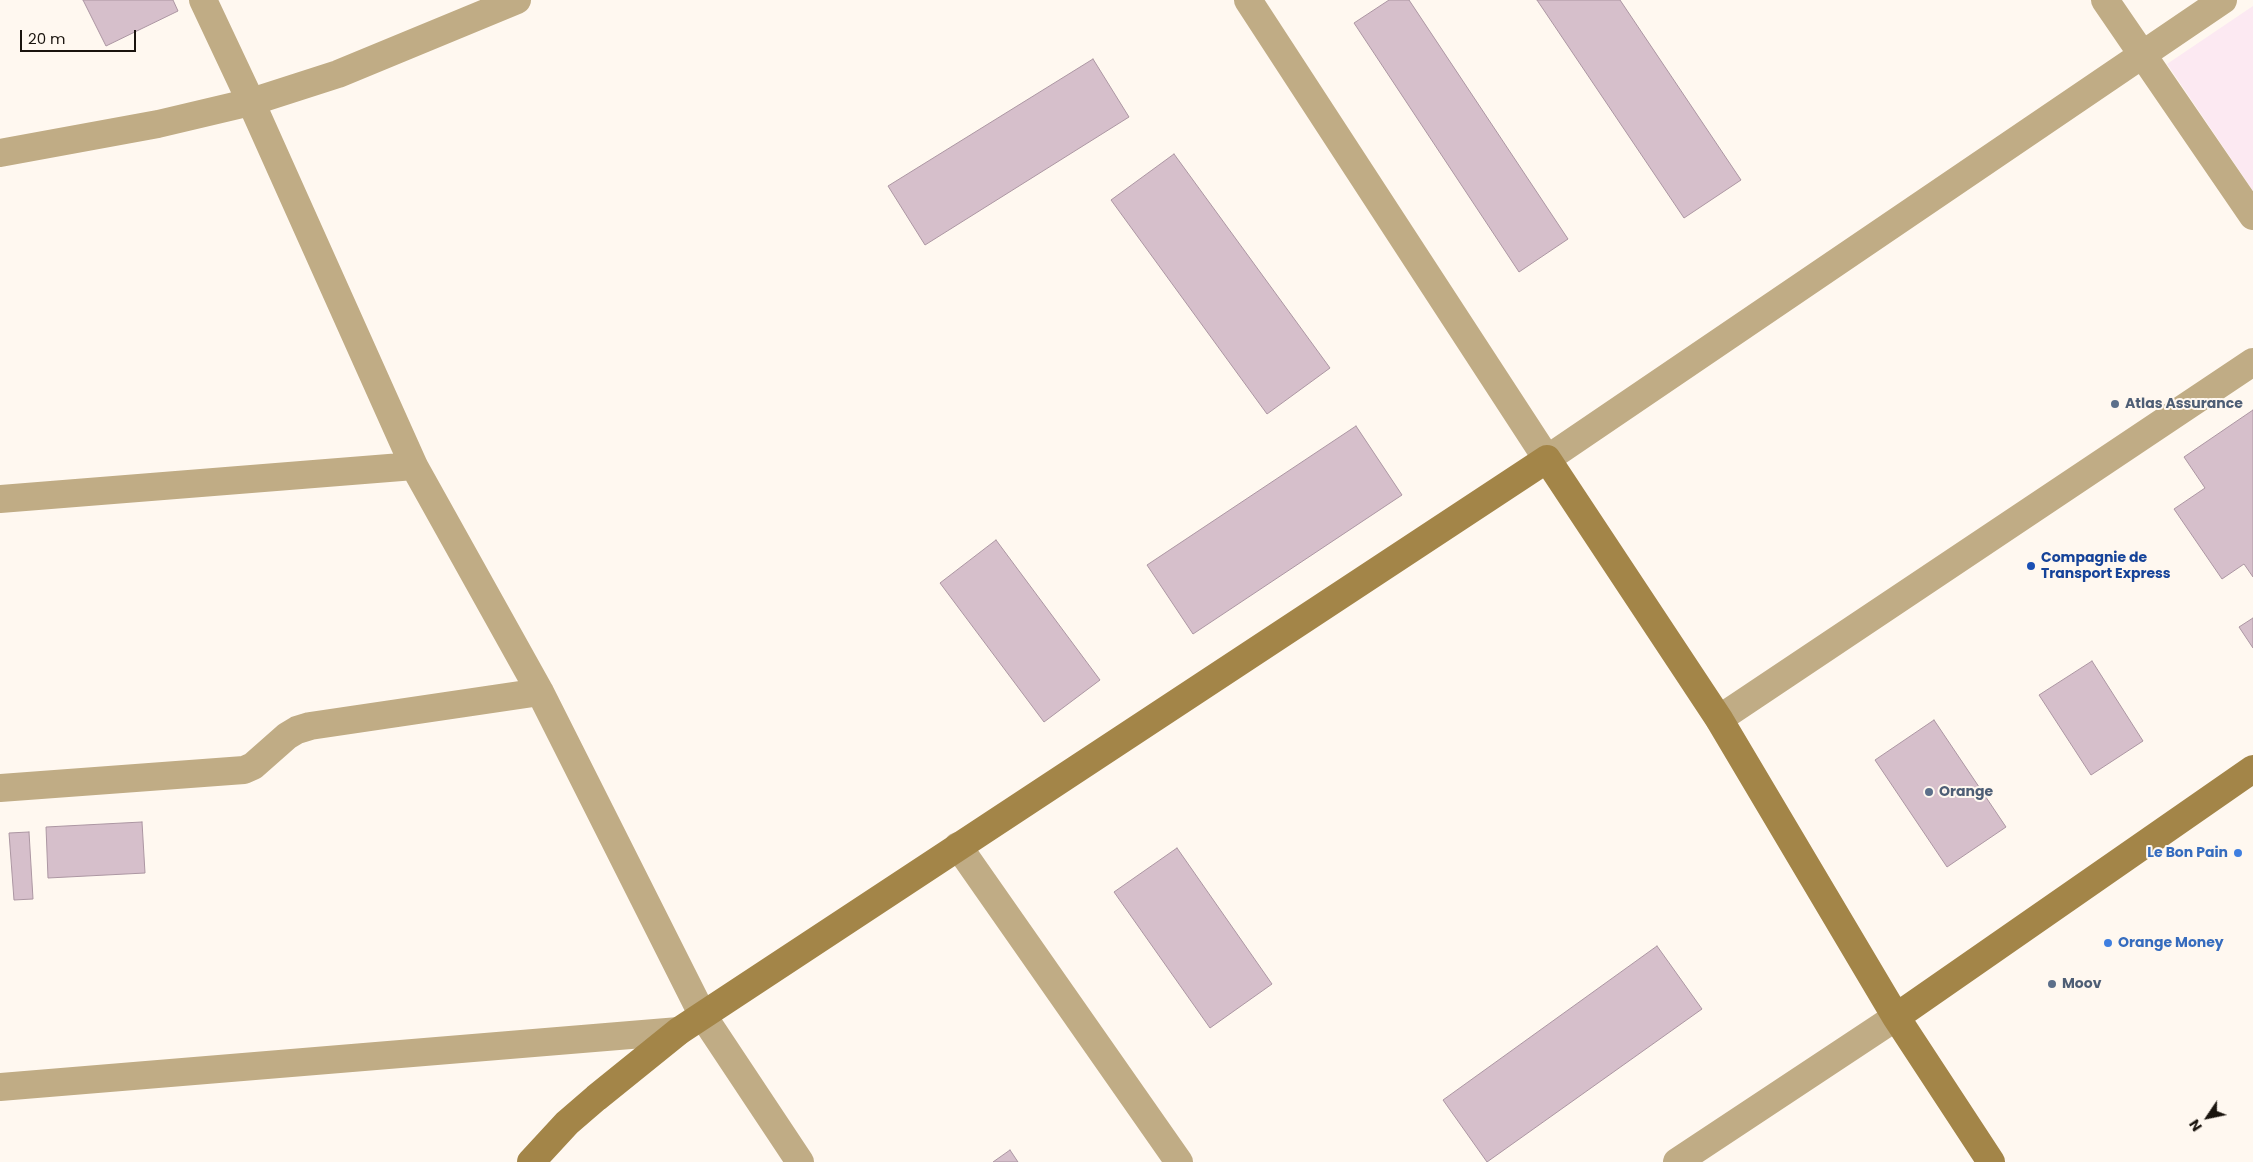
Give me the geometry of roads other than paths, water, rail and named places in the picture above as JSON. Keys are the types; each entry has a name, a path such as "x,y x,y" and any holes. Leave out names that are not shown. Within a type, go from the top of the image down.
{"main road":[{"path":"531,1162 596,1098 680,1031 1547,459 1719,719 1896,1017 1991,1162"},
{"path":"1896,1017 2253,768"}],"street":[{"path":"203,0 252,102 414,466 540,692 703,1016 800,1162"},
{"path":"0,154 183,119 252,102 338,74 517,0"},
{"path":"1248,0 1547,459 2223,0"},
{"path":"2105,0 2253,216"},
{"path":"1719,719 2253,362"},
{"path":"0,499 414,466"},
{"path":"0,788 244,770 253,766 287,736 297,730 310,726 540,692"},
{"path":"958,846 1179,1162"},
{"path":"1677,1162 1896,1017"},
{"path":"0,1087 680,1031"}],"place":[{"name":"Atlas Assurance","path":"2115,404"},
{"name":"Compagnie de Transport Express","path":"2031,566"},
{"name":"Orange","path":"1929,792"},
{"name":"Le Bon Pain","path":"2238,853"},
{"name":"Orange Money","path":"2108,943"},
{"name":"Moov","path":"2052,984"}]}
